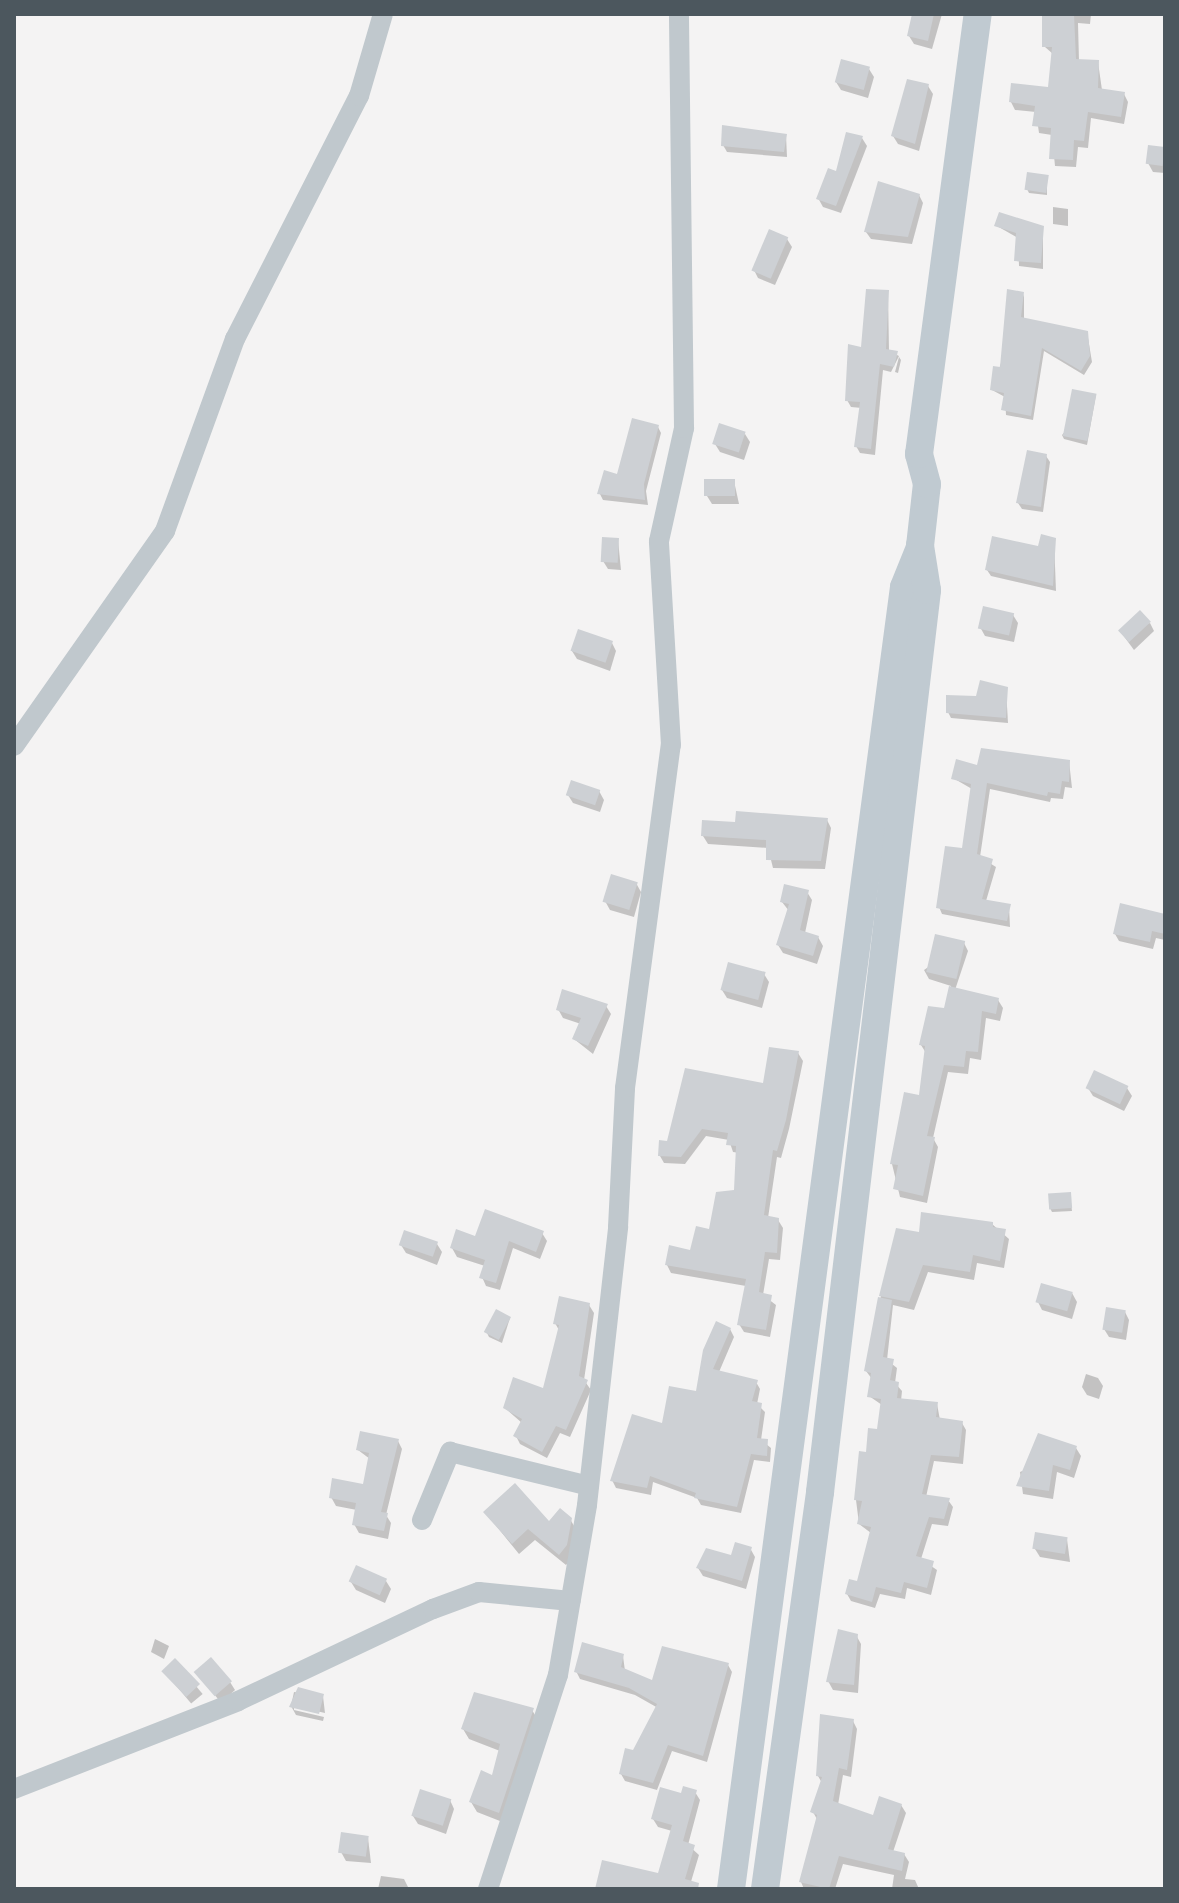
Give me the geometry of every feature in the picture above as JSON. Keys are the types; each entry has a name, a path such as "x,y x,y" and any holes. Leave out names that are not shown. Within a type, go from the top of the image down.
{"main road":[{"path":"731,1889 904,587 920,546 927,484 919,454 978,14"},
{"path":"765,1889 820,1492 924,616 927,590 920,546"}],"street":[{"path":"14,746 165,531 235,339 359,96 383,14"},
{"path":"488,1889 558,1675 571,1601 589,1486 618,1227 625,1088 671,745 659,541 684,428 679,14"},
{"path":"422,1520 450,1452 589,1486"},
{"path":"14,1789 238,1701 433,1609 479,1592 571,1601"}],"building":[{"path":"912,14 934,14 928,41 907,36"},
{"path":"1042,14 1074,14 1076,59 1099,60 1098,88 1125,92 1121,117 1088,112 1084,141 1074,140 1073,160 1049,159 1051,128 1032,126 1035,106 1009,102 1011,83 1048,87 1052,47 1042,47"},
{"path":"841,59 870,67 864,90 835,82"},
{"path":"907,79 929,84 915,144 891,136"},
{"path":"722,125 787,134 784,152 721,146"},
{"path":"846,132 863,136 836,206 816,199 828,168 836,171"},
{"path":"1148,145 1165,147 1163,166 1146,164"},
{"path":"1027,172 1049,175 1046,193 1024,190"},
{"path":"878,181 920,194 908,237 864,232"},
{"path":"999,212 1044,226 1041,263 1014,261 1016,233 994,226"},
{"path":"769,229 788,237 771,279 751,270"},
{"path":"866,289 889,290 886,349 898,351 894,367 880,364 871,449 854,447 860,402 845,401 848,344 861,347"},
{"path":"1007,289 1024,292 1021,317 1088,331 1090,356 1081,371 1042,348 1031,416 1001,410 1004,393 990,390 993,366 1000,367"},
{"path":"1072,389 1097,394 1087,441 1063,436"},
{"path":"632,418 659,425 644,484 645,500 597,494 604,470 617,474"},
{"path":"719,423 746,432 739,453 712,444"},
{"path":"1027,450 1047,454 1041,507 1016,503"},
{"path":"704,479 735,479 735,496 704,496"},
{"path":"1041,534 1056,538 1053,586 985,570 992,536 1038,546"},
{"path":"602,537 619,538 618,563 601,562"},
{"path":"983,606 1014,613 1009,636 978,628"},
{"path":"1140,610 1151,622 1129,642 1118,630"},
{"path":"578,629 613,641 605,663 571,651"},
{"path":"980,680 1008,687 1006,718 946,713 946,695 976,696"},
{"path":"981,748 1070,760 1069,782 1062,781 1060,794 1048,792 1047,796 987,783 977,854 993,859 982,899 1011,904 1007,921 936,908 945,846 962,848 971,784 951,779 956,759 977,765"},
{"path":"571,780 600,790 595,805 566,795"},
{"path":"736,811 828,818 821,861 766,860 766,840 701,836 702,820 735,822"},
{"path":"611,874 638,882 629,910 603,902"},
{"path":"784,884 809,890 800,930 819,936 813,956 776,945 789,904 780,902"},
{"path":"1120,903 1165,914 1165,934 1152,931 1150,942 1113,934"},
{"path":"935,934 965,941 956,979 926,972"},
{"path":"728,962 766,972 758,1000 720,990"},
{"path":"949,986 999,998 996,1014 982,1011 978,1052 966,1051 964,1067 944,1065 927,1136 935,1137 923,1196 893,1189 898,1165 890,1164 904,1092 919,1095 925,1046 919,1045 928,1006 944,1008"},
{"path":"562,989 608,1004 588,1046 572,1039 581,1018 556,1010"},
{"path":"769,1047 799,1051 786,1120 777,1151 773,1150 764,1215 779,1218 777,1253 765,1252 759,1292 772,1295 766,1330 737,1325 746,1279 665,1265 669,1245 690,1250 696,1226 709,1229 716,1192 734,1190 736,1146 726,1145 728,1133 702,1129 681,1157 658,1156 659,1140 667,1141 685,1068 763,1083"},
{"path":"1094,1070 1128,1086 1120,1104 1086,1088"},
{"path":"1071,1192 1072,1208 1049,1210 1048,1194"},
{"path":"485,1209 544,1231 536,1252 509,1241 496,1283 479,1278 485,1260 450,1248 456,1229 475,1236"},
{"path":"921,1212 993,1222 993,1227 1006,1229 1000,1261 973,1255 970,1272 923,1265 909,1302 879,1296 896,1228 919,1232"},
{"path":"404,1230 438,1242 433,1257 399,1245"},
{"path":"1041,1283 1073,1292 1067,1311 1035,1302"},
{"path":"559,1296 590,1303 579,1376 588,1380 566,1430 556,1426 542,1452 513,1436 522,1419 503,1408 513,1377 543,1388 559,1325 553,1324"},
{"path":"878,1297 892,1300 883,1357 894,1359 890,1380 899,1382 897,1398 938,1402 936,1417 963,1421 959,1457 931,1455 922,1494 950,1498 944,1519 929,1517 916,1556 934,1561 927,1588 904,1582 901,1593 876,1587 872,1602 845,1594 849,1579 857,1581 871,1527 857,1524 862,1501 854,1500 859,1451 866,1452 868,1428 877,1429 881,1399 867,1397 871,1373 864,1371"},
{"path":"1106,1307 1126,1310 1122,1333 1102,1330"},
{"path":"496,1309 511,1317 499,1340 484,1332"},
{"path":"716,1321 731,1328 713,1369 758,1380 752,1401 762,1403 757,1438 768,1439 767,1456 751,1454 737,1507 694,1498 696,1493 650,1476 647,1488 610,1481 632,1414 662,1423 669,1386 696,1391 703,1350"},
{"path":"360,1431 399,1439 381,1512 388,1513 384,1531 352,1525 356,1503 329,1498 332,1478 363,1484 369,1453 356,1450"},
{"path":"1038,1433 1077,1446 1070,1470 1053,1465 1049,1491 1016,1486"},
{"path":"515,1483 549,1521 560,1508 572,1518 567,1545 559,1555 528,1529 512,1544 483,1512"},
{"path":"1035,1532 1068,1537 1065,1554 1032,1549"},
{"path":"735,1542 752,1547 742,1581 696,1568 706,1548 731,1555"},
{"path":"356,1565 387,1579 380,1595 349,1581"},
{"path":"838,1629 858,1634 854,1685 826,1682"},
{"path":"582,1642 624,1654 621,1667 652,1680 662,1646 729,1663 703,1756 668,1745 653,1783 619,1774 625,1748 633,1750 657,1704 629,1688 574,1672"},
{"path":"211,1657 232,1681 215,1696 194,1672"},
{"path":"175,1658 200,1684 186,1697 161,1671"},
{"path":"298,1687 324,1694 319,1714 289,1707"},
{"path":"474,1692 534,1708 499,1813 469,1802 481,1770 492,1775 500,1744 461,1729"},
{"path":"820,1714 854,1719 847,1770 839,1768 833,1801 873,1815 879,1796 902,1804 888,1849 905,1853 902,1871 839,1856 829,1889 799,1882 817,1815 810,1812 822,1777 816,1776"},
{"path":"683,1786 697,1790 683,1841 695,1845 685,1879 699,1883 698,1889 595,1889 602,1860 658,1873 672,1825 651,1819 660,1787 681,1793"},
{"path":"420,1789 451,1799 443,1826 411,1816"},
{"path":"341,1832 369,1836 366,1857 338,1853"}]}
